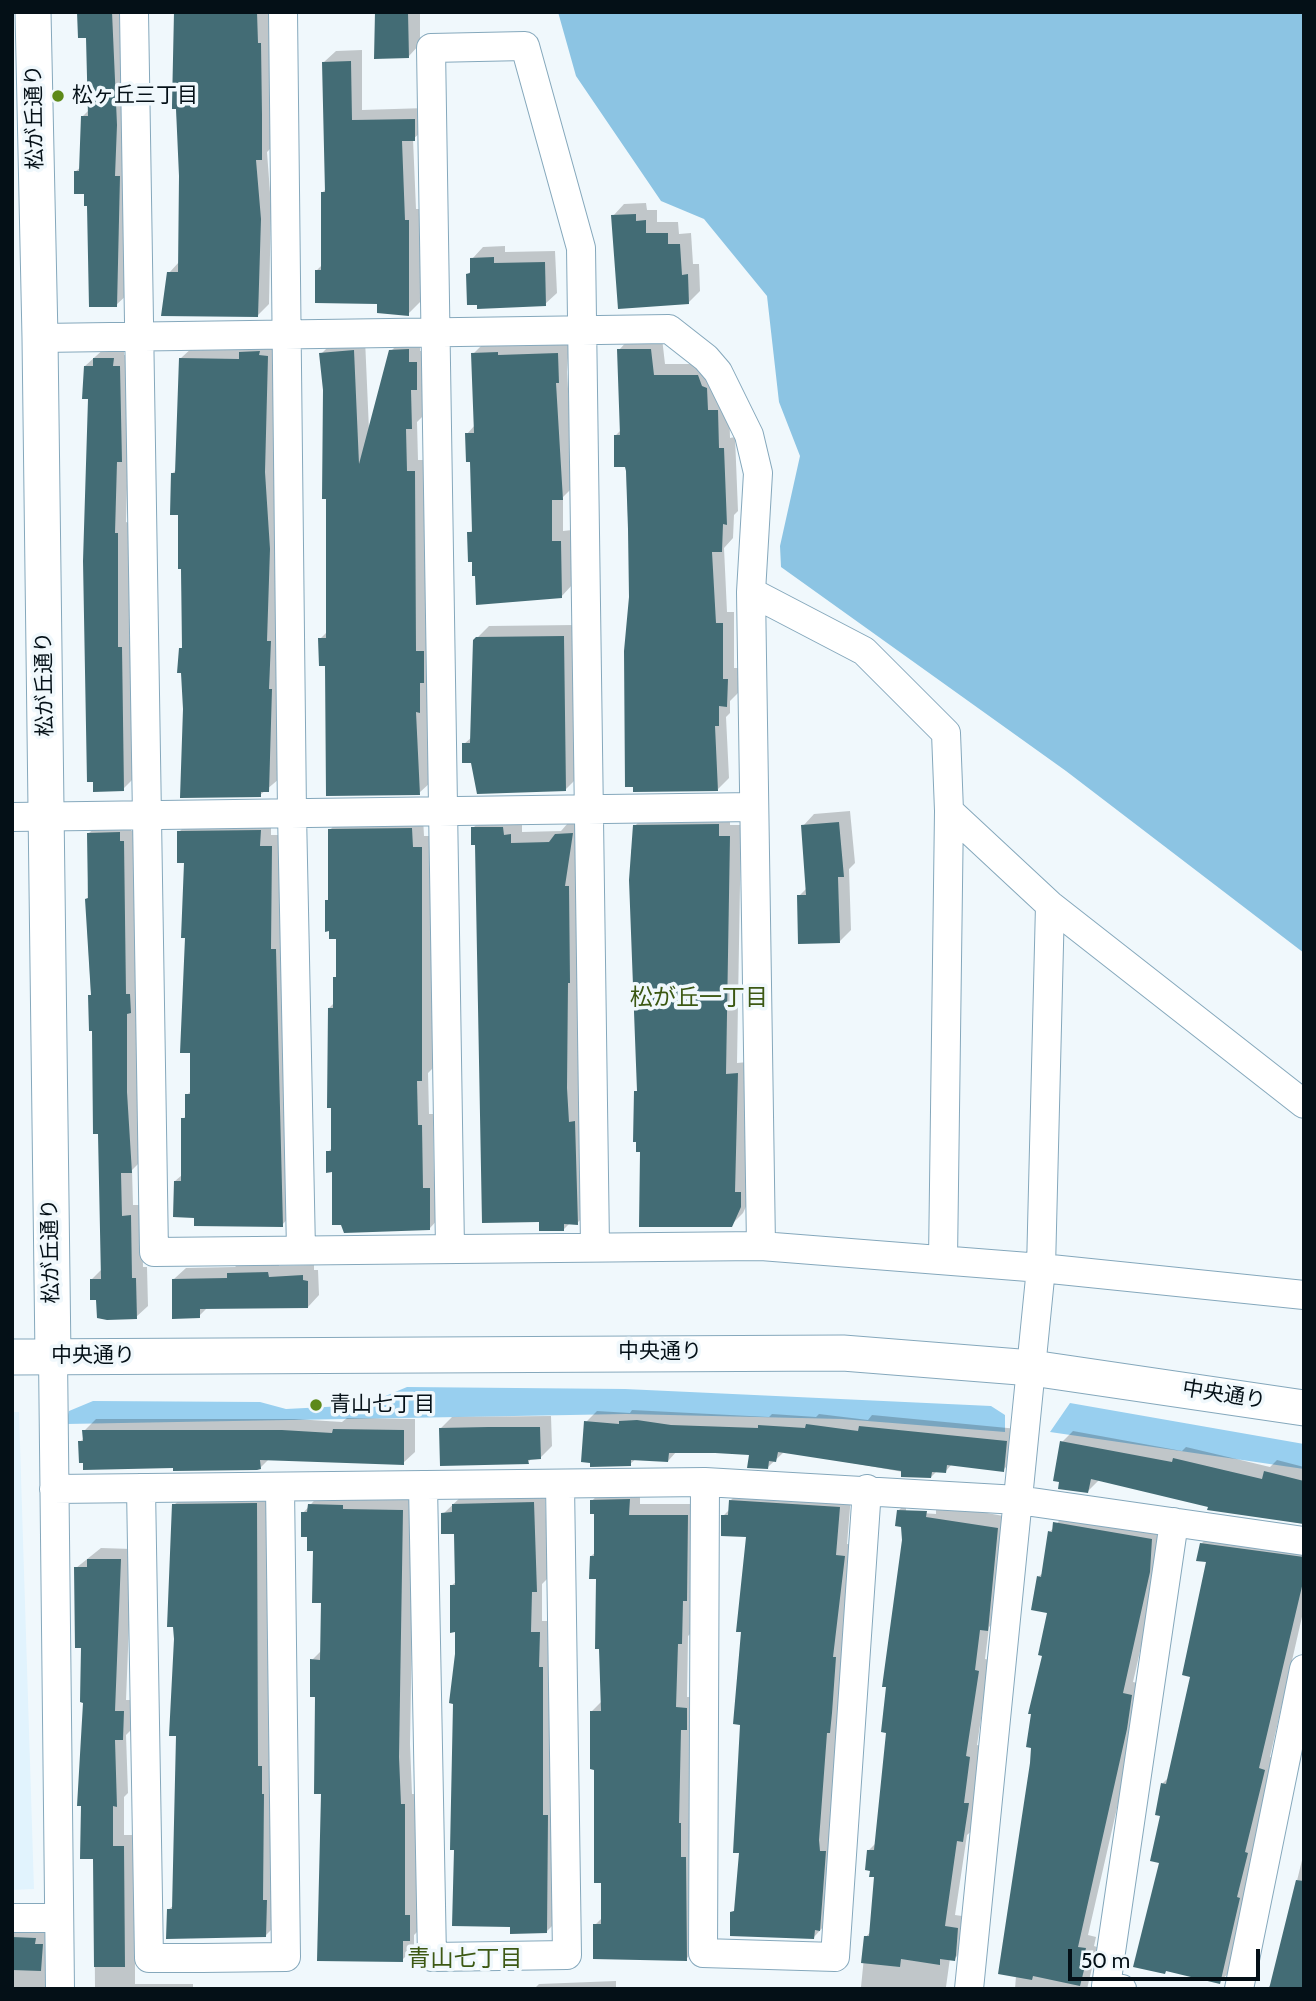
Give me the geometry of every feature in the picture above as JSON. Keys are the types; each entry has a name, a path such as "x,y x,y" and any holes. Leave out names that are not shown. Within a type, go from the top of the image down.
{"street":[{"name":"松が丘通り","path":"33,12 40,338 29,817 53,1356"},
{"path":"134,12 154,1252 761,1246 943,1259 1304,1295"},
{"path":"282,12 292,813 301,1250"},
{"path":"450,1248 431,48 525,46 581,248 595,1246"},
{"path":"40,338 288,332 669,329 706,358 718,372 749,435 758,473 751,592 761,1246"},
{"path":"751,592 864,652 946,733 948,811 943,1259"},
{"path":"29,817 754,807"},
{"path":"948,811 1049,905 1304,1104"},
{"path":"969,1989 1041,1268 1049,905"},
{"name":"中央通り","path":"12,1357 830,1353 1032,1368 1304,1408"},
{"path":"53,1356 60,1989"},
{"path":"54,1489 705,1482 867,1489 1018,1500 1304,1541"},
{"path":"705,1482 703,1953 835,1957 867,1489"},
{"path":"423,1486 432,1957 567,1955 559,1484"},
{"path":"141,1488 149,1958 188,1958 286,1957 280,1487"},
{"path":"1122,1989 1106,1986 1174,1521"},
{"path":"1239,1989 1304,1669"},
{"path":"12,1918 59,1917"}],"shaded area":[{"path":"558,12 1304,12 1304,953 1066,771 781,567 780,546 800,456 779,402 767,296 704,219 661,201 576,76"},
{"path":"407,1387 625,1389 991,1406 1005,1415 1005,1432 842,1419 626,1414 66,1424 69,1411 93,1401 260,1402 286,1409 364,1405"},
{"path":"1070,1403 1304,1444 1304,1469 1050,1432"},
{"path":"12,1412 19,1412 34,1889 12,1890"}],"building":[{"path":"77,12 112,12 117,125 115,176 120,176 117,307 89,307 87,206 84,206 84,194 74,194 74,171 79,171 81,116 88,116 86,38 78,38"},
{"path":"174,12 257,12 258,43 261,43 262,115 262,160 256,160 261,219 258,317 161,316 167,272 178,272 179,176 176,109 172,109"},
{"path":"375,12 408,12 409,58 374,59"},
{"path":"351,61 352,120 415,119 415,141 402,141 405,220 409,220 409,316 377,313 377,304 315,303 315,270 321,270 321,192 325,192 322,62"},
{"path":"636,214 636,221 646,220 646,233 668,233 668,244 680,244 682,275 688,274 689,304 618,309 611,215"},
{"path":"494,257 494,263 545,262 546,306 477,309 477,305 467,305 466,274 470,273 470,258"},
{"path":"409,349 409,362 417,362 417,390 411,390 412,429 406,429 407,471 415,471 416,651 424,651 424,683 420,683 420,713 416,712 420,795 326,796 325,666 319,666 318,638 326,638 326,499 322,499 323,390 319,353 354,350 359,464 389,350"},
{"path":"617,349 651,349 654,375 698,375 702,386 707,388 708,410 718,410 719,448 724,448 727,525 723,524 722,552 712,552 716,623 723,623 723,679 728,679 727,707 719,706 719,726 715,726 718,791 633,792 633,787 625,787 624,651 629,597 628,529 626,471 625,467 614,467 614,435 620,435"},
{"path":"260,351 259,355 268,356 265,472 270,549 267,641 271,641 269,689 272,689 269,792 261,792 261,797 180,798 183,709 181,673 177,673 179,648 182,648 181,569 178,569 178,515 170,515 171,473 175,473 179,358 239,359 239,352"},
{"path":"498,352 498,355 558,353 559,383 556,383 563,500 552,500 552,541 561,541 562,598 476,605 475,576 472,576 472,562 468,562 467,532 472,532 470,462 466,462 465,433 474,433 471,353"},
{"path":"93,358 114,358 113,366 120,366 122,462 117,462 115,533 118,533 118,647 122,647 124,791 93,792 93,782 87,782 83,561 88,399 82,399 84,366 93,366"},
{"path":"564,636 566,791 477,794 471,763 462,763 462,743 470,743 473,640 476,637"},
{"path":"839,822 844,877 838,877 840,943 798,944 797,895 806,895 801,825"},
{"path":"719,824 719,836 730,836 726,1074 738,1073 735,1192 741,1192 741,1207 732,1227 639,1227 640,1152 636,1152 636,1142 633,1142 634,1091 637,1091 629,880 633,825"},
{"path":"471,827 503,827 504,835 511,834 511,843 549,842 555,834 573,833 565,886 569,886 570,983 567,1088 569,1122 575,1121 578,1225 564,1224 564,1231 539,1231 539,1222 482,1223 475,845 471,845"},
{"path":"412,828 413,847 422,847 422,1081 417,1081 418,1125 422,1125 423,1188 430,1188 430,1230 344,1233 341,1225 332,1225 332,1172 326,1173 326,1151 331,1151 331,1108 327,1108 328,1008 333,1008 333,977 336,977 336,939 329,939 329,931 325,932 328,829"},
{"path":"261,830 260,846 272,846 271,949 276,949 283,1227 194,1226 194,1218 173,1217 174,1181 181,1181 181,1118 185,1118 185,1094 190,1094 190,1053 180,1053 185,938 181,938 184,863 177,863 177,831"},
{"path":"120,832 120,841 124,841 126,994 130,994 131,1013 127,1014 127,1092 132,1173 121,1173 122,1216 131,1215 132,1278 136,1278 137,1319 107,1320 97,1318 96,1300 90,1300 90,1279 101,1279 98,1134 93,1134 92,1031 89,1031 88,995 91,995 85,899 88,898 87,833"},
{"path":"268,1272 269,1277 303,1275 303,1280 308,1281 308,1308 200,1309 200,1318 172,1319 172,1279 227,1278 227,1273"},
{"path":"637,1420 671,1425 758,1428 758,1425 805,1428 806,1424 858,1431 859,1426 1007,1441 1004,1472 947,1465 946,1473 932,1472 931,1478 901,1477 901,1471 778,1452 776,1462 769,1461 768,1469 747,1468 749,1455 715,1453 669,1453 668,1462 631,1460 631,1466 590,1467 590,1463 581,1462 584,1421 619,1424 619,1421"},
{"path":"540,1427 541,1459 528,1460 529,1464 440,1466 439,1428"},
{"path":"333,1429 404,1430 404,1465 260,1460 261,1469 257,1470 173,1471 173,1468 83,1470 83,1463 79,1463 78,1441 83,1441 82,1430 282,1430 332,1433"},
{"path":"1060,1441 1172,1462 1173,1458 1262,1479 1264,1471 1304,1481 1304,1524 1207,1510 1208,1507 1091,1479 1088,1493 1058,1489 1059,1482 1053,1481"},
{"path":"630,1499 629,1515 688,1515 687,1601 683,1601 682,1644 678,1644 676,1707 687,1708 687,1730 681,1730 679,1823 681,1857 686,1857 687,1961 593,1959 593,1924 601,1924 601,1883 594,1883 594,1770 590,1769 590,1711 601,1711 599,1649 595,1649 596,1579 589,1579 590,1556 594,1556 594,1514 590,1514 590,1500"},
{"path":"729,1500 840,1507 836,1555 845,1556 833,1657 836,1657 832,1713 830,1733 827,1733 819,1840 820,1851 826,1851 820,1931 815,1930 814,1939 730,1936 730,1912 734,1911 739,1853 733,1853 740,1725 733,1724 741,1632 736,1632 746,1537 721,1536 721,1515 728,1515"},
{"path":"534,1502 537,1592 532,1592 531,1632 540,1632 539,1667 543,1667 543,1815 548,1815 547,1933 510,1934 510,1927 452,1926 454,1850 450,1850 453,1704 449,1703 455,1654 455,1632 450,1633 450,1585 455,1585 454,1534 441,1534 441,1513 452,1512 452,1504"},
{"path":"257,1503 258,1766 262,1766 264,1794 263,1900 267,1900 266,1937 166,1939 167,1909 172,1909 176,1736 169,1736 174,1639 173,1627 167,1627 172,1504"},
{"path":"308,1504 343,1505 343,1509 403,1510 399,1757 401,1804 405,1804 405,1915 410,1915 410,1941 403,1941 403,1962 317,1961 321,1794 314,1794 315,1697 310,1697 310,1659 320,1660 321,1603 312,1603 313,1551 307,1551 307,1537 301,1537 301,1512 307,1512"},
{"path":"897,1510 927,1511 926,1517 998,1528 988,1631 980,1630 975,1670 979,1671 966,1756 970,1757 964,1803 969,1803 963,1842 957,1841 945,1926 958,1928 956,1955 955,1961 940,1959 940,1965 901,1959 900,1967 861,1963 864,1936 869,1936 874,1877 869,1877 870,1871 865,1870 867,1850 874,1850 886,1733 881,1732 886,1687 882,1687 902,1540 901,1527 895,1526"},
{"path":"1053,1522 1152,1539 1150,1572 1123,1693 1132,1695 1127,1729 1078,1947 1086,1948 1084,1957 1087,1958 1080,1986 1033,1976 1032,1980 998,1974 1030,1763 1031,1748 1026,1747 1031,1714 1028,1714 1042,1656 1038,1655 1047,1613 1031,1610 1037,1576 1041,1577 1048,1531 1052,1532"},
{"path":"1200,1543 1304,1557 1304,1578 1259,1768 1265,1770 1245,1852 1248,1853 1237,1897 1240,1898 1220,1984 1166,1971 1165,1974 1133,1967 1159,1863 1150,1861 1160,1816 1155,1815 1161,1783 1166,1784 1190,1677 1182,1675 1206,1562 1196,1561"},
{"path":"87,1559 121,1559 115,1711 124,1711 123,1740 115,1740 117,1807 113,1806 113,1846 124,1846 125,1967 94,1967 93,1859 80,1859 81,1806 77,1806 83,1703 80,1702 81,1648 75,1648 74,1567 87,1567"},
{"path":"1296,1880 1304,1881 1304,1989 1269,1989"},
{"path":"12,1937 36,1938 35,1944 43,1944 41,1971 12,1970"}],"place":[{"name":"松ヶ丘三丁目","path":"58,96"},
{"name":"青山七丁目","path":"316,1405"}],"district":[{"name":"松が丘一丁目","path":"699,998"},
{"name":"青山七丁目","path":"465,1959"}]}
